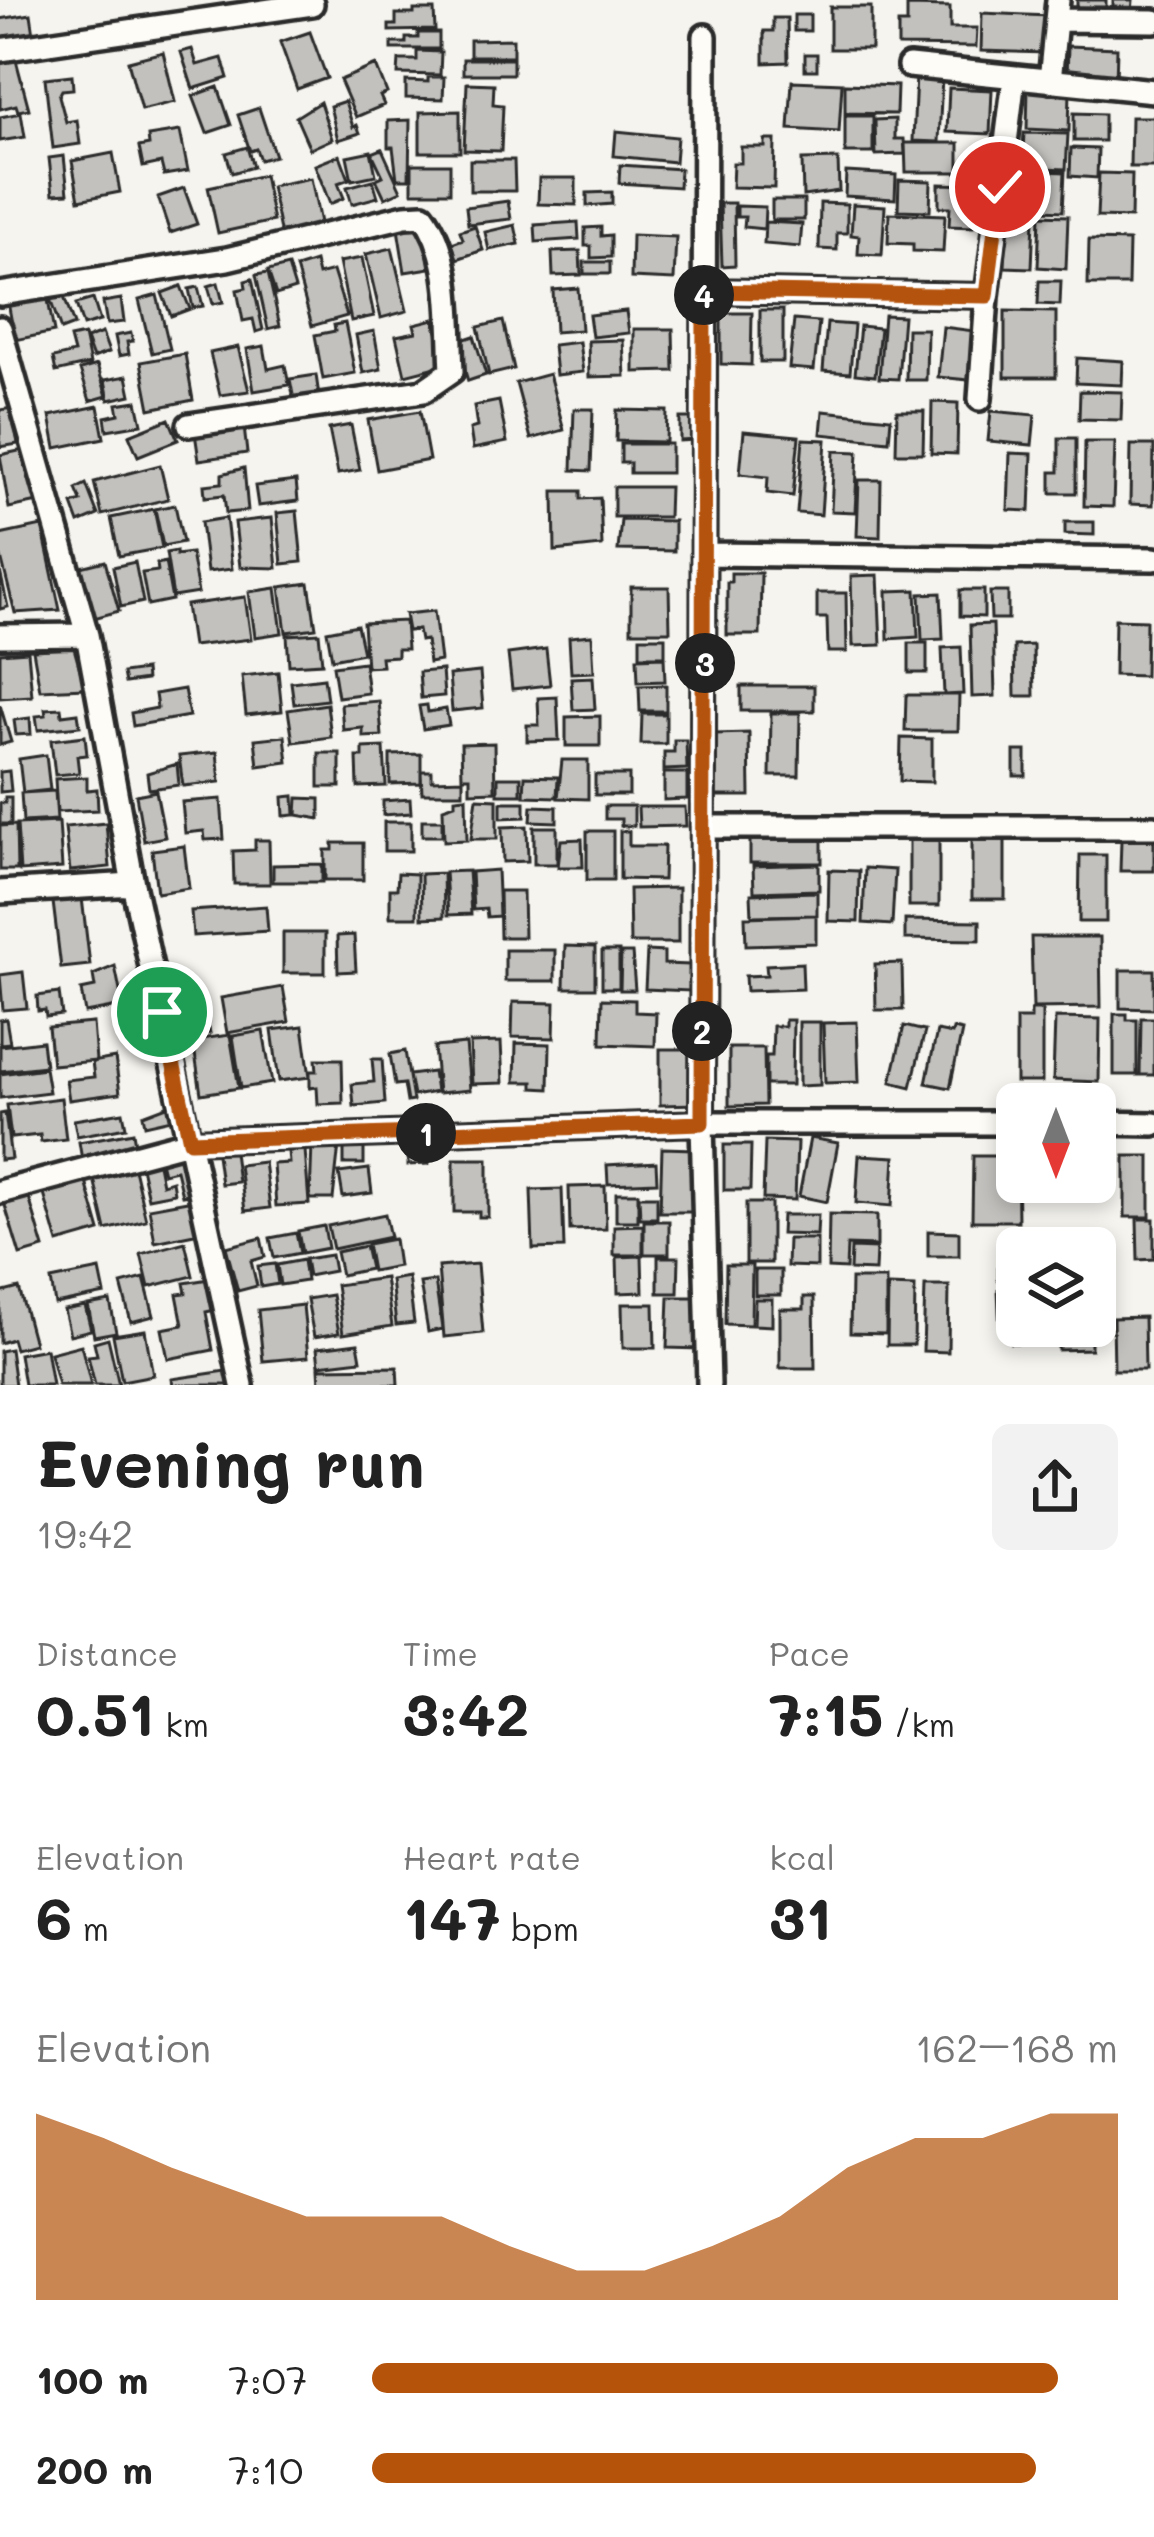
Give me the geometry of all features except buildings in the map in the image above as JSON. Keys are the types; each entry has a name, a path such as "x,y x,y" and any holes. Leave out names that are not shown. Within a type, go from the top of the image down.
{"street":[{"path":"0,50 312,4"},
{"path":"1050,81 1057,10 1154,21"},
{"path":"705,35 702,1123 709,1385"},
{"path":"910,66 1154,91"},
{"path":"980,399 987,296 1014,78"},
{"path":"0,294 227,259 423,215 434,230 446,284 452,370 423,392 189,425"},
{"path":"704,291 987,296"},
{"path":"0,328 87,635 133,884 242,1385"},
{"path":"706,554 1154,559"},
{"path":"0,636 87,635"},
{"path":"703,827 1154,827"},
{"path":"0,892 133,884"},
{"path":"0,1192 190,1141 702,1123 996,1123"},
{"path":"1116,1124 1154,1124"}],"route":[{"path":"162,1012 190,1141 702,1123 704,291 987,296 1000,187"}]}
